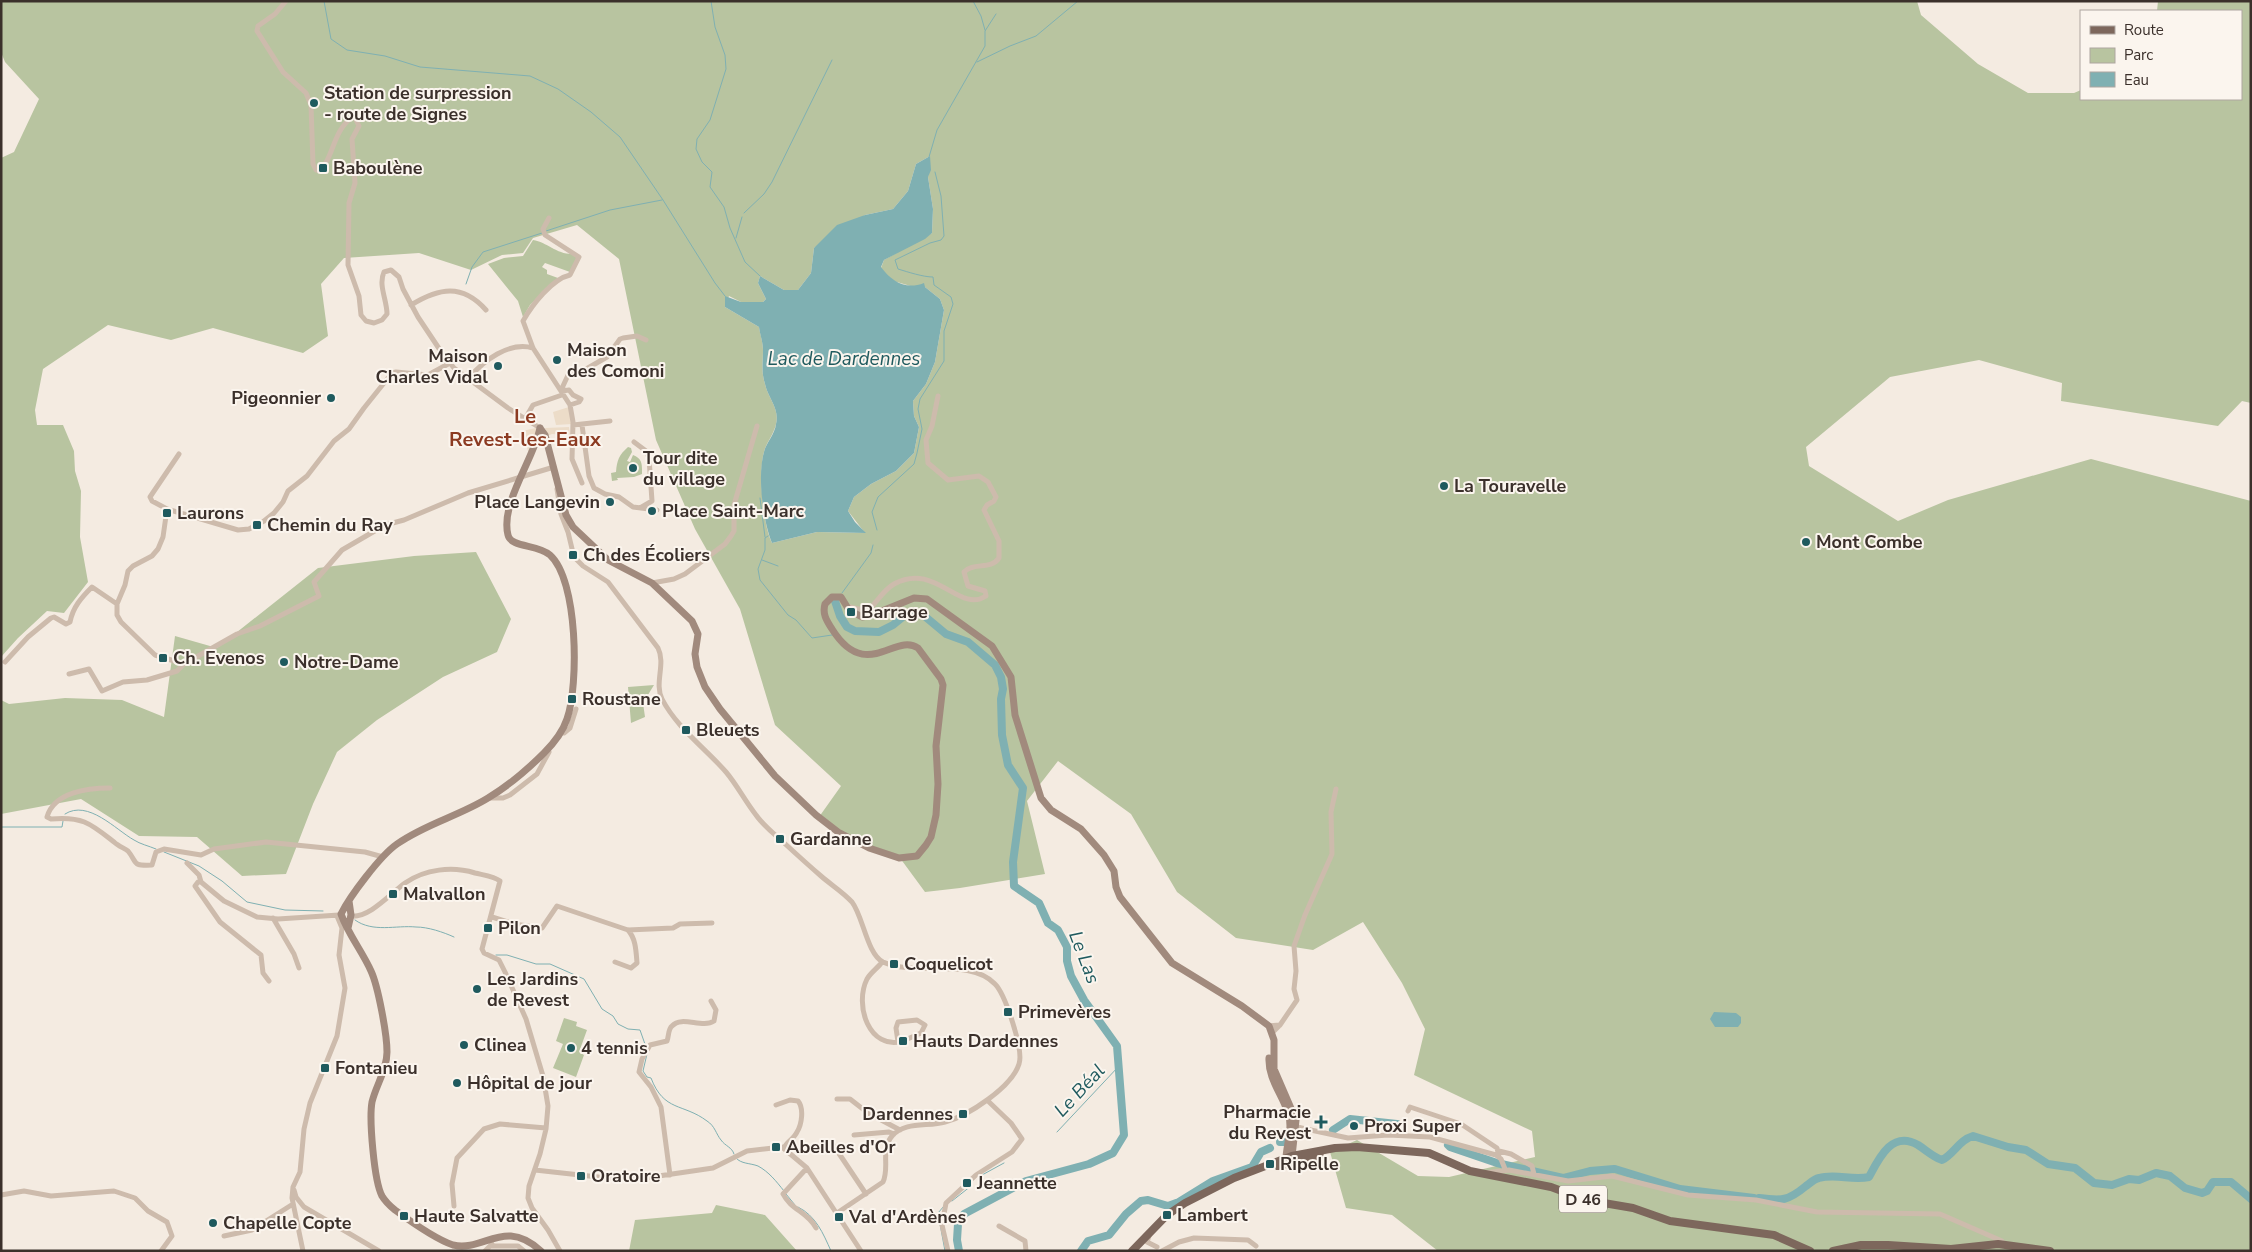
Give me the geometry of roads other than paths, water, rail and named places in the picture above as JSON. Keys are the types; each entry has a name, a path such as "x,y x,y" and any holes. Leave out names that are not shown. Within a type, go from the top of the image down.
{"main road":[{"name":"D 46","path":"1273,1166 1357,1147"},
{"name":"D 46","path":"1139,1251 1154,1227 1167,1215 1197,1196 1221,1184 1290,1158 1335,1148 1357,1147 1429,1153 1463,1169 1551,1187 1586,1200 1633,1208 1670,1221 1774,1235 1810,1251"},
{"name":"D 46","path":"1132,1251 1197,1196"},
{"path":"1833,1251 1860,1245 1878,1245 1938,1249 2004,1246 2050,1251"},
{"path":"1981,1251 2004,1246"},
{"path":"1938,1249 1948,1251"}],"street":[{"path":"286,1 275,14 258,26 257,31 283,72 306,93 311,104 313,164 316,170 319,171 323,168 345,122 354,116 360,126 352,139 355,183 349,203 348,265 359,296 361,315 366,321 374,323 382,320 387,314 387,304 380,279 384,272 392,270 400,277 411,305 450,363 540,428 545,435 566,515 577,533 608,560 652,583 694,624 698,634 696,663 706,687 723,713 775,776 816,815 843,836 896,858 913,857 921,852 930,839 935,818 938,784 936,746 943,683 918,648 913,645 905,645 873,654 848,650 841,643 825,617 824,607 828,600 838,596 843,598 846,606 855,615 865,617 914,598 931,600 947,614 992,646 1011,677 1015,715 1038,789 1048,808 1081,829 1104,855 1114,871 1120,897 1171,962 1270,1029"},
{"path":"549,218 544,232 579,257 570,275 561,277 532,305 523,321 533,348 570,405 573,425 572,459 582,483"},
{"path":"411,305 429,294 443,290 472,298 486,310"},
{"path":"562,393 569,373 581,372 607,358 620,339 633,336 646,340"},
{"path":"469,378 483,362 496,355 521,347 533,348"},
{"path":"179,454 150,497 152,501 167,509 238,530 249,529 264,521 283,502 288,491 307,476 334,441 350,430 364,408 392,373 428,375 450,363"},
{"path":"525,419 533,405 569,390 573,395 581,399 579,402 570,405"},
{"path":"846,606 867,611 879,596 894,584 913,578 939,582 965,599 976,600 986,596 985,591 968,586 964,572 969,568 993,564 1000,558 997,535 986,518 984,510 996,497 988,482 979,476 948,480 928,464 926,440 932,426 938,396"},
{"path":"573,425 610,420"},
{"path":"582,425 589,476 594,488 603,494 617,497 631,506 657,510"},
{"path":"652,583 674,580 717,550 732,536 734,531 734,505 757,426"},
{"path":"488,798 502,798 510,795 537,774 546,755 562,732 569,713 575,676 570,612 560,570 554,558 540,548 515,544 508,536 508,516 515,487 540,428"},
{"path":"634,442 647,453 651,475 652,501 640,508"},
{"path":"69,674 89,669 102,691 124,682 147,680 171,673 237,634 260,626 319,596 314,582 342,550 353,542 386,525 404,520 468,493 554,467"},
{"path":"559,485 556,492 573,555 583,566 608,582 658,648 661,656 659,688 666,705 706,753 729,776 761,821 851,901 872,948 882,962 921,969 969,971 980,974 997,986 1019,1042 1021,1058 1017,1070 988,1101 947,1122 907,1127 894,1134 886,1148 884,1180 837,1213"},
{"path":"167,509 163,537 158,549 152,556 133,566 128,572 125,585 116,604 117,615 121,622 155,655 184,664"},
{"path":"5,662 28,637 51,618 54,617 66,624 70,622 72,611 92,587 116,604"},
{"path":"303,1251 293,1204 293,1187 300,1172 304,1129 310,1103 337,1036 345,988 338,955 349,901 383,857 395,845 420,830 488,798 533,765 562,732 570,728 576,709"},
{"path":"110,788 82,789 58,803 49,812 47,817 51,819 76,818 86,821 128,851 133,862 142,866 152,866 156,852 164,849 201,855 214,849 266,842 365,852 383,857"},
{"path":"1270,1029 1280,1025 1297,1000 1294,989 1296,971 1293,952 1332,854 1331,812 1336,789"},
{"path":"187,863 199,875 201,882 224,902 257,917 272,918 358,916 377,906 404,884 434,871 464,870 500,881 482,950 501,963 526,1019 548,1098 546,1128 529,1186 530,1204 560,1251"},
{"path":"201,882 198,882 195,886 220,922 261,955 263,972 269,981"},
{"path":"492,916 514,924 542,928 557,906 628,930 674,928 680,924 712,923"},
{"path":"345,915 348,928 356,946 372,972 386,1042 386,1064 371,1110 377,1180 382,1197 394,1209 454,1246 477,1244 497,1237 521,1238 532,1242 541,1251"},
{"path":"272,918 294,954 300,968"},
{"path":"615,962 631,968 637,963 636,947 632,934 628,930"},
{"path":"882,962 867,979 864,1009 866,1022 873,1035 888,1043 898,1042 922,1033 925,1029 924,1024 917,1020 898,1022 896,1028 898,1042"},
{"path":"670,1175 662,1106 639,1072 639,1065 646,1050 654,1043 667,1041 670,1027 678,1023 707,1025 714,1022 716,1010 711,1000"},
{"path":"1270,1029 1274,1069 1294,1113 1290,1158"},
{"path":"837,1099 850,1099 900,1130"},
{"path":"776,1105 793,1100 798,1101 801,1105 802,1114 797,1132 784,1148"},
{"path":"948,1251 943,1229 946,1205 976,1175 1007,1156 1021,1141 1021,1137 1011,1123 988,1101"},
{"path":"1408,1111 1410,1107 1461,1124 1496,1147 1504,1166"},
{"path":"454,1206 452,1184 457,1158 484,1128 500,1124 546,1128"},
{"path":"1292,1130 1306,1129 1348,1138 1388,1135 1430,1137 1499,1154 1511,1154 1532,1166 1534,1172"},
{"path":"1290,1158 1293,1143 1292,1130"},
{"path":"854,1135 889,1132 894,1134"},
{"path":"1293,1143 1298,1149 1303,1151 1335,1148"},
{"path":"834,1146 866,1194"},
{"path":"535,1170 607,1178 645,1178 716,1168 747,1151 784,1148 807,1168 861,1251"},
{"path":"1290,1158 1320,1156"},
{"path":"1484,1174 1504,1166 1568,1181 1612,1176 1688,1195 1756,1200 1817,1212 1940,1214 2002,1241 2004,1246"},
{"path":"807,1168 785,1192 784,1197 791,1206 807,1215 816,1228"},
{"path":"293,1187 296,1197 304,1207 379,1251"},
{"path":"1,1195 24,1191 52,1196 114,1191 135,1198 148,1211 167,1222 172,1236 162,1251"},
{"path":"224,1236 252,1230 293,1204"},
{"path":"999,1226 1025,1241 1027,1245 1026,1251"},
{"path":"485,1251 497,1237"},
{"path":"1147,1240 1160,1250 1190,1239 1248,1240 1256,1246"},
{"path":"491,1246 518,1246 524,1251"}],"water":[{"name":"Lac de Dardennes","path":"930,156 931,170 928,177 933,209 932,233 925,239 884,260 881,267 890,277 905,285 911,286 924,283 925,287 940,299 944,310 935,362 926,384 913,401 914,416 919,427 914,453 896,471 871,484 854,497 848,511 855,522 866,533 817,532 772,543 764,511 761,473 765,449 775,428 776,413 764,380 763,347 759,327 725,307 725,296 741,302 763,302 766,299 758,283 760,276 784,290 798,290 811,273 814,248 837,225 865,215 893,209 908,191 916,164"},
{"path":"1714,1012 1736,1013 1741,1017 1741,1023 1738,1027 1715,1027 1710,1019"}],"waterway":[{"path":"324,1 331,39 347,50 385,56 420,67 530,76 558,89 591,112 620,137 725,296"},
{"path":"711,1 715,27 725,55 726,69 710,120 697,139 696,149 702,162 712,172 710,187 724,207 730,228 745,262 760,276"},
{"path":"973,1 981,16 985,30"},
{"path":"977,62 1036,36 1078,1"},
{"path":"929,157 937,130 985,46 985,31 996,14"},
{"path":"744,213 764,194 772,182 832,60"},
{"path":"877,530 872,512 878,497 914,464 922,429 918,409 920,399 944,361 944,331 953,304 951,297 934,285 933,277 898,269 895,260 930,243 941,240 944,236 941,196 935,172"},
{"path":"546,231 610,210 662,200"},
{"path":"736,238 742,217"},
{"path":"466,284 472,267 483,252 542,233"},
{"path":"760,498 765,537"},
{"path":"768,536 765,538 765,550 758,569 760,580 788,615 796,620 812,638 832,635"},
{"path":"842,593 871,553 873,545"},
{"path":"762,560 778,566"},
{"name":"Le Las","path":"835,601 840,616 847,627 855,631 879,632 893,625 904,616 922,614 946,634 968,642 995,665 1001,677 1003,689 1001,699 1002,735 1008,765 1023,788 1013,862 1014,886 1039,903 1048,923 1058,930 1067,947 1067,961 1071,976 1084,1000 1117,1046 1124,1135 1113,1153 1089,1164 1026,1181 964,1214 958,1224 957,1240 959,1251"},
{"path":"65,814 74,810 92,813 136,841 156,849"},
{"path":"1,827 62,827 63,821"},
{"path":"164,852 199,866 222,881 247,902 285,910 323,911"},
{"path":"355,920 369,926 385,928 425,928 454,937"},
{"path":"496,955 507,955 536,964 550,964 584,979 602,1009 613,1016 618,1024 628,1029 640,1030 646,1047"},
{"path":"647,1054 643,1071 647,1077 651,1078 662,1097 675,1106 690,1111 710,1123 724,1144 734,1154"},
{"name":"Le Béal","path":"1057,1132 1119,1066"},
{"path":"1333,1130 1350,1119 1397,1124"},
{"path":"1759,1198 1784,1199 1800,1191 1814,1180 1825,1177 1869,1177 1887,1148 1901,1141 1909,1141 1918,1145 1942,1160 1964,1141 1973,1136 2008,1147 2026,1150 2048,1164 2075,1168 2094,1183 2112,1185 2129,1179 2139,1180 2156,1173 2170,1176 2185,1188 2202,1193 2207,1191 2213,1182 2231,1182 2251,1199"},
{"path":"1280,1142 1285,1142"},
{"path":"1448,1145 1497,1163 1563,1178 1590,1171 1614,1169"},
{"path":"1081,1251 1088,1241 1109,1235 1126,1214 1141,1201 1148,1200 1168,1206 1179,1202 1213,1181 1252,1167 1261,1152 1270,1148"},
{"path":"736,1158 762,1168 784,1191"},
{"name":"Le Béal","path":"982,1175 1004,1163"},
{"path":"1615,1169 1680,1189 1754,1198"},
{"name":"Le Béal","path":"952,1201 971,1186"},
{"path":"786,1194 795,1205"},
{"name":"Le Béal","path":"944,1206 938,1213 945,1251"},
{"path":"798,1207 814,1220 831,1251"}],"place":[{"name":"Station de surpression - route de Signes","path":"314,103"},
{"name":"Baboulène","path":"323,168"},
{"name":"Maison des Comoni","path":"557,360"},
{"name":"Maison Charles Vidal","path":"498,366"},
{"name":"Pigeonnier","path":"331,398"},
{"name":"Tour dite du village","path":"633,468"},
{"name":"La Touravelle","path":"1444,486"},
{"name":"Place Langevin","path":"610,502"},
{"name":"Place Saint-Marc","path":"652,511"},
{"name":"Laurons","path":"167,513"},
{"name":"Chemin du Ray","path":"257,525"},
{"name":"Mont Combe","path":"1806,542"},
{"name":"Ch des Écoliers","path":"573,555"},
{"name":"Barrage","path":"851,612"},
{"name":"Ch. Evenos","path":"163,658"},
{"name":"Notre-Dame","path":"284,662"},
{"name":"Roustane","path":"572,699"},
{"name":"Bleuets","path":"686,730"},
{"name":"Gardanne","path":"780,839"},
{"name":"Malvallon","path":"393,894"},
{"name":"Pilon","path":"488,928"},
{"name":"Coquelicot","path":"894,964"},
{"name":"Les Jardins de Revest","path":"477,989"},
{"name":"Primevères","path":"1008,1012"},
{"name":"Hauts Dardennes","path":"903,1041"},
{"name":"Clinea","path":"464,1045"},
{"name":"4 tennis","path":"571,1048"},
{"name":"Fontanieu","path":"325,1068"},
{"name":"Hôpital de jour","path":"457,1083"},
{"name":"Dardennes","path":"963,1114"},
{"name":"Pharmacie du Revest","path":"1321,1122"},
{"name":"Proxi Super","path":"1354,1126"},
{"name":"Abeilles d'Or","path":"776,1147"},
{"name":"Ripelle","path":"1270,1164"},
{"name":"Oratoire","path":"581,1176"},
{"name":"Jeannette","path":"967,1183"},
{"name":"Lambert","path":"1167,1215"},
{"name":"Haute Salvatte","path":"404,1216"},
{"name":"Val d'Ardènes","path":"839,1217"},
{"name":"Chapelle Copte","path":"213,1223"}],"district":[{"name":"Le Revest-les-Eaux","path":"525,428"}]}
